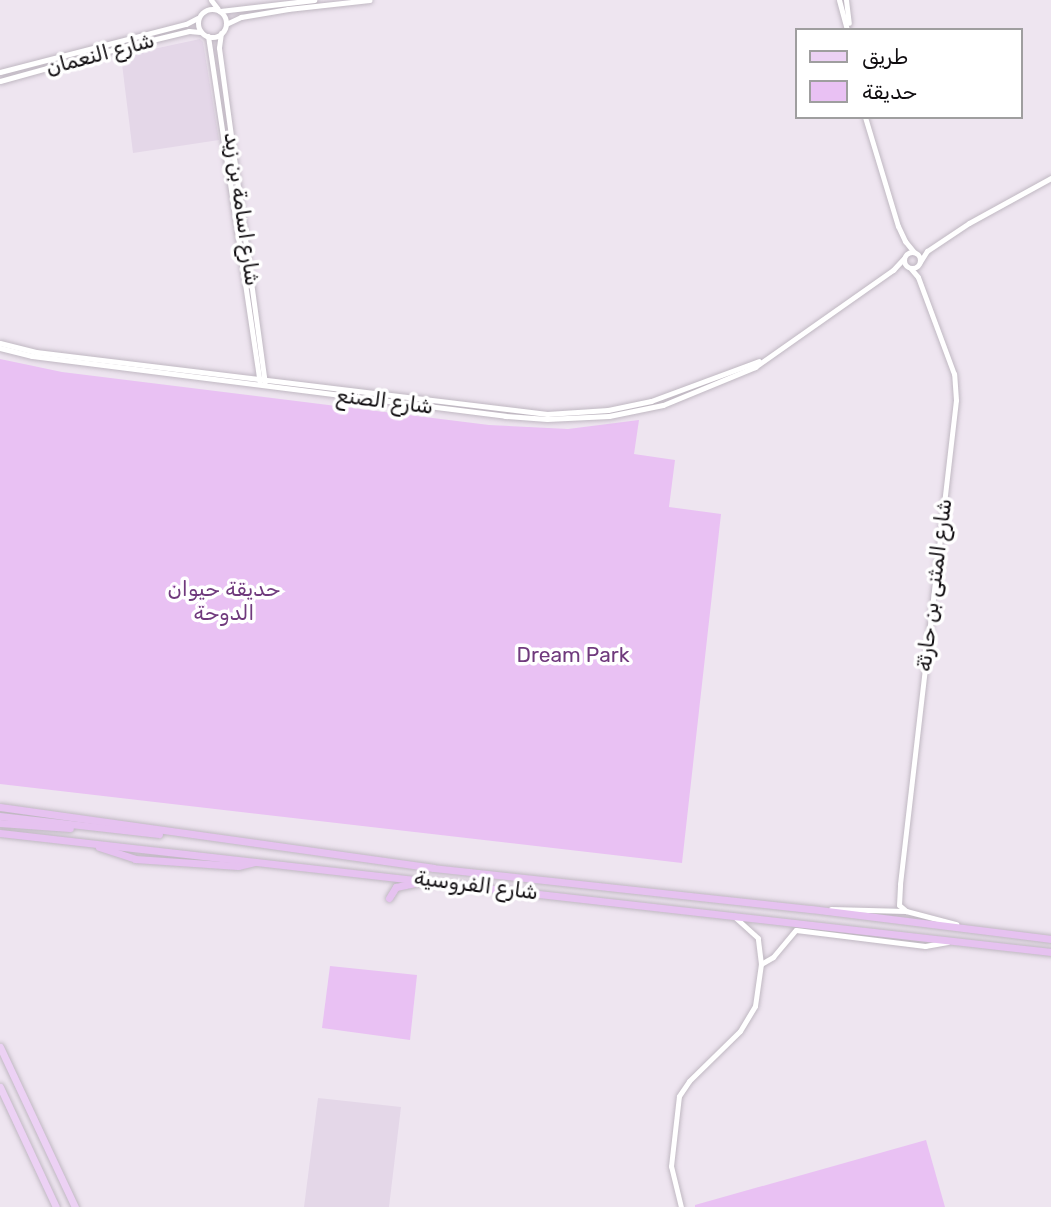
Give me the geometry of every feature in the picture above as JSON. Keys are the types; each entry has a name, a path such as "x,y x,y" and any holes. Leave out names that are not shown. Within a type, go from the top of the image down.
{"highway":[{"name":"شارع الفروسية","path":"0,807 433,868 811,909 1051,939"},
{"path":"0,816 116,829"},
{"path":"0,823 207,836"},
{"name":"شارع الفروسية","path":"0,833 89,842 135,859 238,866 257,861 1051,952"},
{"path":"389,896 393,889 403,885 433,880"}],"main road":[{"path":"0,1047 75,1207"},
{"path":"0,1087 56,1207"}],"street":[{"path":"204,0 198,18 200,32 208,36 221,33 226,24 241,17 370,0"},
{"path":"211,0 226,24"},
{"path":"202,12 314,0"},
{"path":"839,0 847,28"},
{"path":"846,0 848,28"},
{"name":"شارع النعمان","path":"0,72 198,18"},
{"name":"شارع النعمان","path":"0,81 123,47 189,31 200,32"},
{"name":"شارع اسامة بن زيد","path":"221,33 219,48 262,383"},
{"name":"شارع اسامة بن زيد","path":"208,36 262,383"},
{"path":"866,119 903,238 920,263"},
{"path":"904,257 927,251 1051,178"},
{"name":"شارع المثنى بن حارثة","path":"898,899 956,400 954,374 918,277 904,257 903,238"},
{"path":"910,269 920,263 927,251"},
{"name":"شارع الصنع","path":"0,348 32,356 547,419 609,416 663,404 702,391 755,367 893,270 904,257"},
{"name":"شارع المثنى بن حارثة","path":"918,277 920,263"},
{"name":"شارع الصنع","path":"893,270 910,269"},
{"name":"شارع الصنع","path":"0,343 36,352 262,383"},
{"path":"885,909 893,907 898,899"},
{"path":"898,899 905,911"},
{"name":"شارع الفروسية","path":"811,909 905,911 996,933"},
{"path":"681,1207 671,1166 679,1096 689,1081 750,1017 761,964 757,936 731,915"},
{"name":"شارع الفروسية","path":"761,964 777,954 791,933 802,930 925,946 952,940"}],"shaded area":[{"path":"200,39 203,42 219,140 133,153 121,56"},
{"path":"318,1098 401,1107 389,1207 304,1207"}],"green space":[{"name":"حديقة حيوان الدوحة","path":"0,359 62,372 489,425 568,429 639,420 634,454 675,460 669,507 721,514 682,863 0,784"},
{"path":"330,966 417,975 410,1040 322,1028"},
{"path":"926,1140 945,1207 695,1207 695,1205"}],"park label":[{"name":"Dream Park","path":"573,655"}]}
